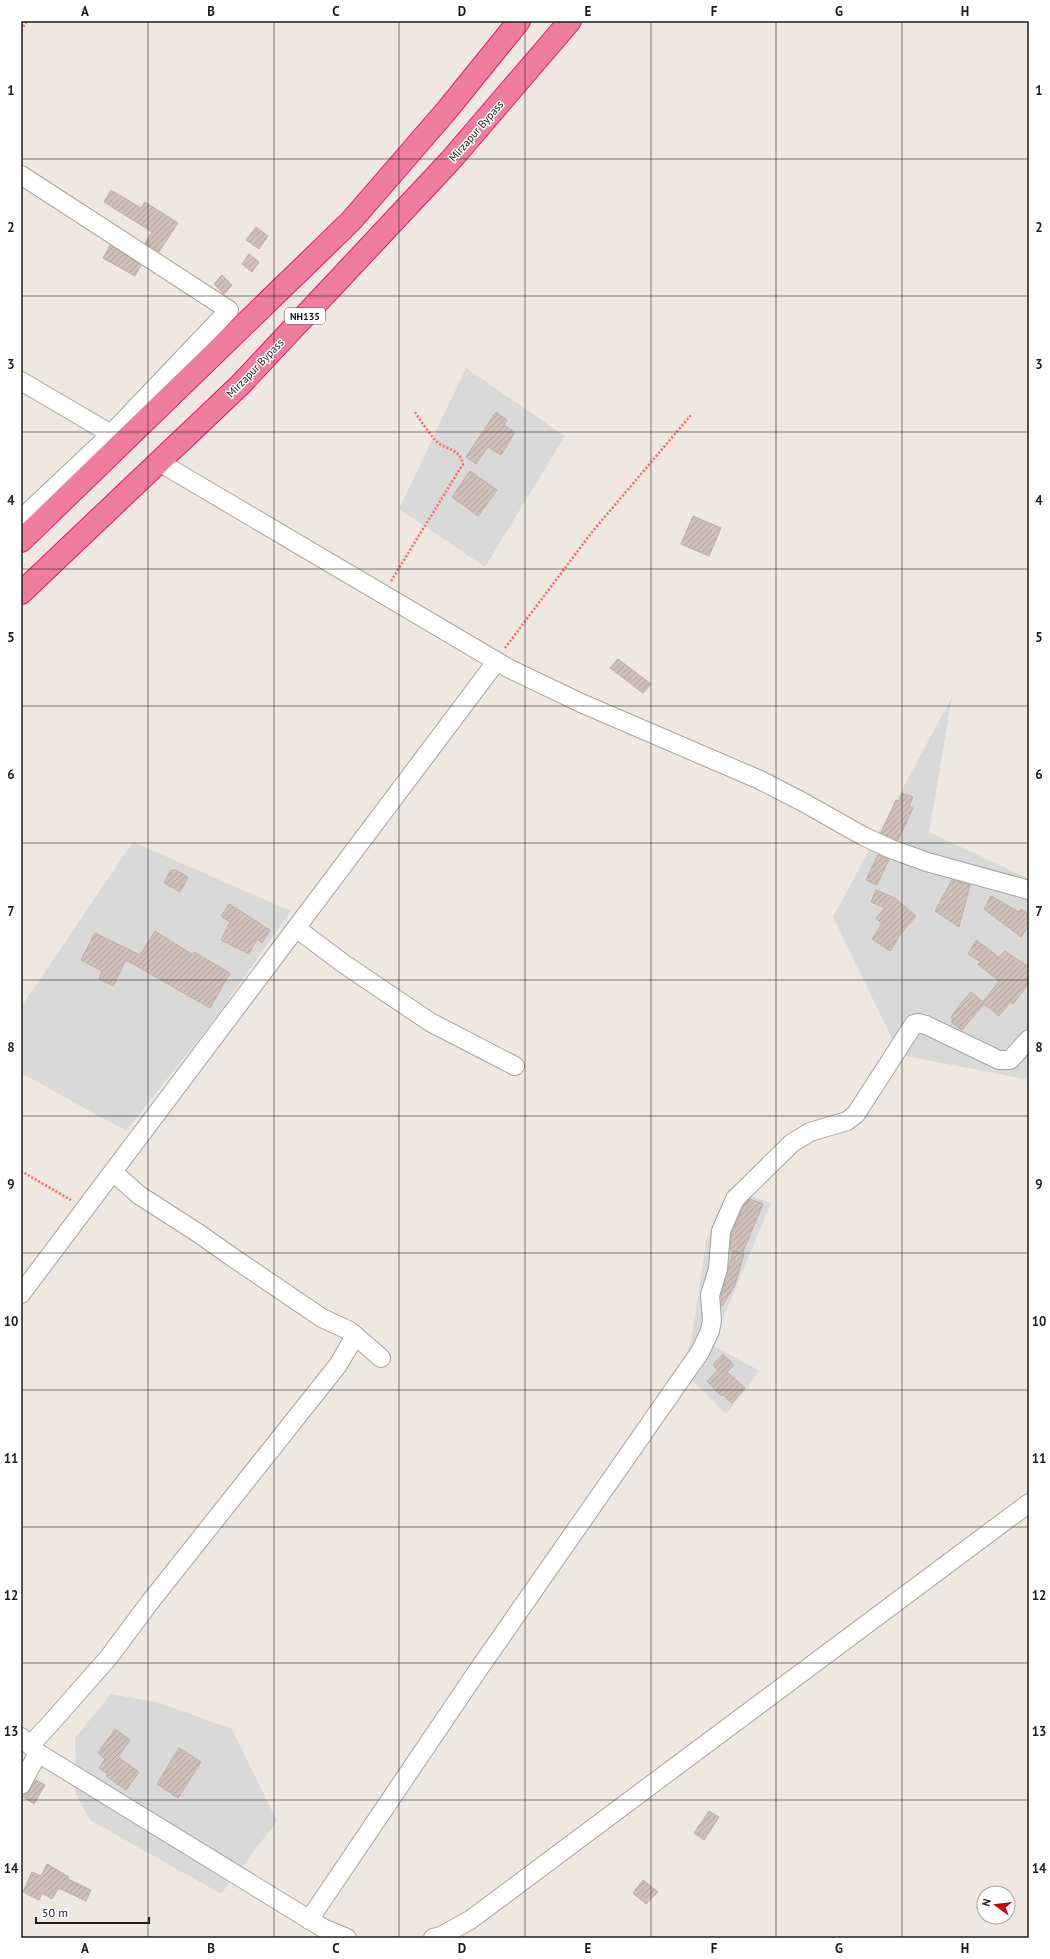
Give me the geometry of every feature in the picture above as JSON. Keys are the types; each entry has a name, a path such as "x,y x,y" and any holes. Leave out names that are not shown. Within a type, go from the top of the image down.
{"highway":[{"name":"NH135","path":"21,541 351,221 447,110 519,21"},
{"name":"Mirzapur Bypass","path":"21,593 240,384 450,161 570,21"}],"street":[{"path":"21,175 229,310 111,434 21,519"},
{"path":"21,380 111,434"},
{"path":"159,462 496,662 581,703 760,780 863,836 891,849 927,862 1029,890"},
{"path":"21,1294 496,662"},
{"path":"296,928 344,964 430,1022 515,1066"},
{"path":"309,1920 478,1670 700,1352 710,1332 712,1320 710,1295 718,1269 721,1231 736,1199 792,1143 810,1132 847,1121 856,1114 914,1024 918,1023 926,1025 999,1060 1010,1060 1029,1040"},
{"path":"113,1172 139,1194 234,1259 322,1318 350,1331 381,1358"},
{"path":"27,1742 36,1739 109,1657 150,1602 338,1365 356,1336"},
{"path":"433,1938 441,1936 470,1920 1029,1503"},
{"path":"27,1742 309,1920 346,1938"},
{"path":"21,1785 27,1742"}],"path":[{"path":"21,30 27,21"},
{"path":"382,595 463,464 461,456 452,449 437,442 414,411"},
{"path":"496,662 592,532 691,415"},
{"path":"21,1171 86,1208"}],"shaded area":[{"path":"466,368 565,436 485,567 399,509"},
{"path":"952,697 929,832 1029,879 1029,1080 900,1055 833,917"},
{"path":"133,842 291,911 213,1021 126,1131 21,1073 21,1007"},
{"path":"729,1188 771,1203 712,1345 760,1371 726,1414 681,1369 691,1341 707,1238"},
{"path":"111,1694 157,1702 232,1729 277,1821 221,1894 90,1820 76,1794 75,1738"}],"building":[{"path":"111,190 141,208 145,202 178,223 159,252 145,243 152,232 104,202"},
{"path":"256,227 268,236 259,249 246,240"},
{"path":"110,245 141,265 135,276 103,258"},
{"path":"249,254 259,262 252,272 242,264"},
{"path":"222,275 232,285 224,294 214,284"},
{"path":"496,412 507,420 504,425 515,432 501,455 488,447 476,464 466,457"},
{"path":"470,471 497,490 478,516 452,497"},
{"path":"693,516 721,528 709,556 681,544"},
{"path":"618,659 651,684 643,693 610,668"},
{"path":"902,793 913,797 909,806 913,808 898,840 881,833 896,800 899,801"},
{"path":"878,855 889,859 877,885 866,880"},
{"path":"171,870 176,870 188,877 180,892 164,883"},
{"path":"952,880 970,885 959,927 935,911"},
{"path":"876,890 895,898 916,916 900,935 890,951 872,939 882,924 876,918 885,908 871,902"},
{"path":"991,896 1019,912 1021,909 1029,915 1029,925 1021,937 984,909"},
{"path":"229,904 270,930 262,943 257,939 249,954 221,940 230,922 221,916"},
{"path":"155,931 193,955 194,952 230,973 210,1008 126,960 113,986 99,979 102,971 81,960 95,933 140,955"},
{"path":"976,940 999,957 1005,951 1029,967 1029,983 1013,1004 1010,1002 999,1016 984,1004 962,1030 951,1022 954,1019 951,1017 962,1002 971,992 983,1002 999,981 978,964 981,962 968,954"},
{"path":"750,1199 763,1204 742,1254 744,1254 735,1285 722,1306 721,1296 733,1251 738,1252 730,1250 731,1234 744,1205"},
{"path":"723,1354 734,1365 727,1372 745,1388 732,1403 723,1395 721,1396 707,1381 718,1370 713,1365"},
{"path":"115,1729 130,1740 118,1757 139,1772 126,1790 106,1776 108,1774 99,1768 105,1759 98,1753"},
{"path":"179,1748 201,1762 178,1798 157,1784"},
{"path":"36,1780 45,1785 34,1804 21,1795 27,1794"},
{"path":"709,1811 719,1817 704,1840 694,1833"},
{"path":"47,1864 69,1877 68,1879 91,1890 86,1901 61,1889 58,1889 52,1899 42,1893 39,1900 23,1892 32,1872 41,1876"},
{"path":"643,1880 658,1892 646,1904 633,1893"}]}
